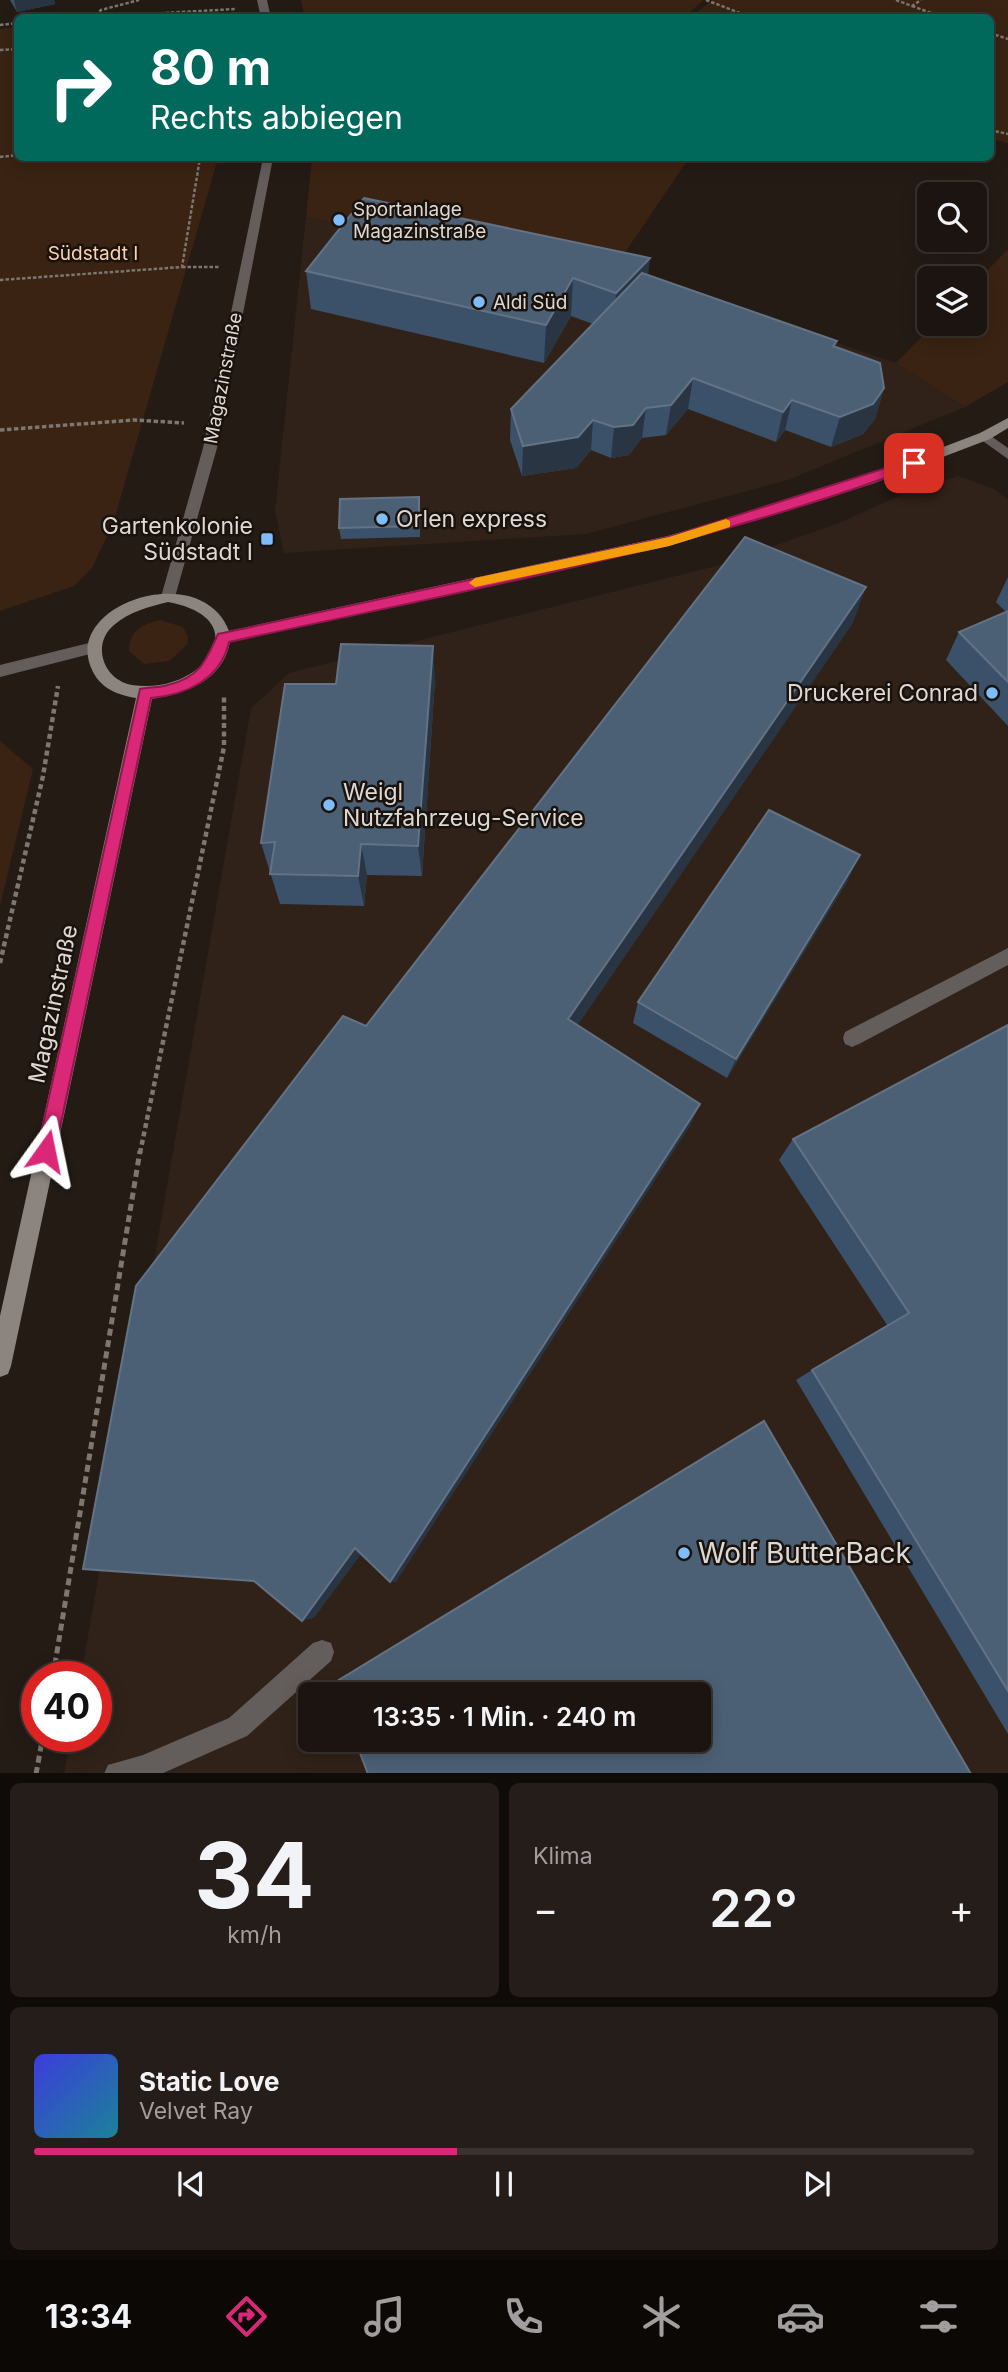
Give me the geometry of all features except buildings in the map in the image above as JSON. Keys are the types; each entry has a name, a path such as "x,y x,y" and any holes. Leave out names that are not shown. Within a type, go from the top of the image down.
{"street":[{"name":"Magazinstraße","path":"168,597 214,425 267,161"},
{"path":"223,638 669,541 867,481 985,436 1008,422"},
{"path":"985,436 1008,455"},
{"path":"168,597 193,602 213,613 223,638 219,655 208,670 190,683 168,691 145,693 123,690 106,680 95,667 93,648 102,626 126,607 146,599 168,597"},
{"path":"0,671 93,648"},
{"name":"Magazinstraße","path":"0,1366 145,693"},
{"path":"852,1038 1008,956"},
{"path":"117,1773 144,1768 238,1727 322,1652"}],"path":[{"path":"95,14 139,0"},
{"path":"706,0 742,14"},
{"path":"896,0 935,14"},
{"path":"912,6 921,0"},
{"path":"118,14 264,8"},
{"path":"0,279 182,267 200,161"},
{"path":"0,430 134,420 214,425"},
{"path":"55,1661 141,1144 224,747 223,638"},
{"path":"0,963 43,776 63,655"},
{"path":"36,1773 40,1752"}],"shaded area":[{"path":"306,217 794,328 896,363 965,407 788,480 586,534 284,553 275,511"},
{"path":"958,476 994,489 1008,500 1008,1773 64,1773 68,1752 112,1752 112,1661 84,1661 251,708 289,673 724,564 841,522 901,495"}],"green space":[{"path":"301,0 704,0 688,14 304,14"},
{"path":"713,0 1008,0 1008,143 994,140 994,14 694,14"},
{"name":"Südstadt I","path":"14,27 14,161 217,161 113,524 92,568 74,586 0,611 0,29"},
{"path":"312,161 687,161 605,282 306,217"},
{"path":"1008,249 1008,382 965,407 896,363 922,336 987,336 987,271"},
{"path":"160,620 183,627 188,636 187,645 169,661 144,664 129,651 131,638 142,626"},
{"path":"0,741 33,769 0,906"}],"slow traffic":[{"path":"475,583 669,541 726,524"}],"place":[{"name":"Sportanlage Magazinstraße","path":"339,220"},
{"name":"Aldi Süd","path":"479,302"},
{"name":"Orlen express","path":"382,519"},
{"name":"Gartenkolonie Südstadt I","path":"267,539"},
{"name":"Druckerei Conrad","path":"992,693"},
{"name":"Weigl Nutzfahrzeug-Service","path":"329,805"},
{"name":"Wolf ButterBack","path":"684,1553"}],"route":[{"path":"46,1151 145,693 168,691 190,683 208,670 219,655 223,638 669,541 867,481 914,463"}]}
